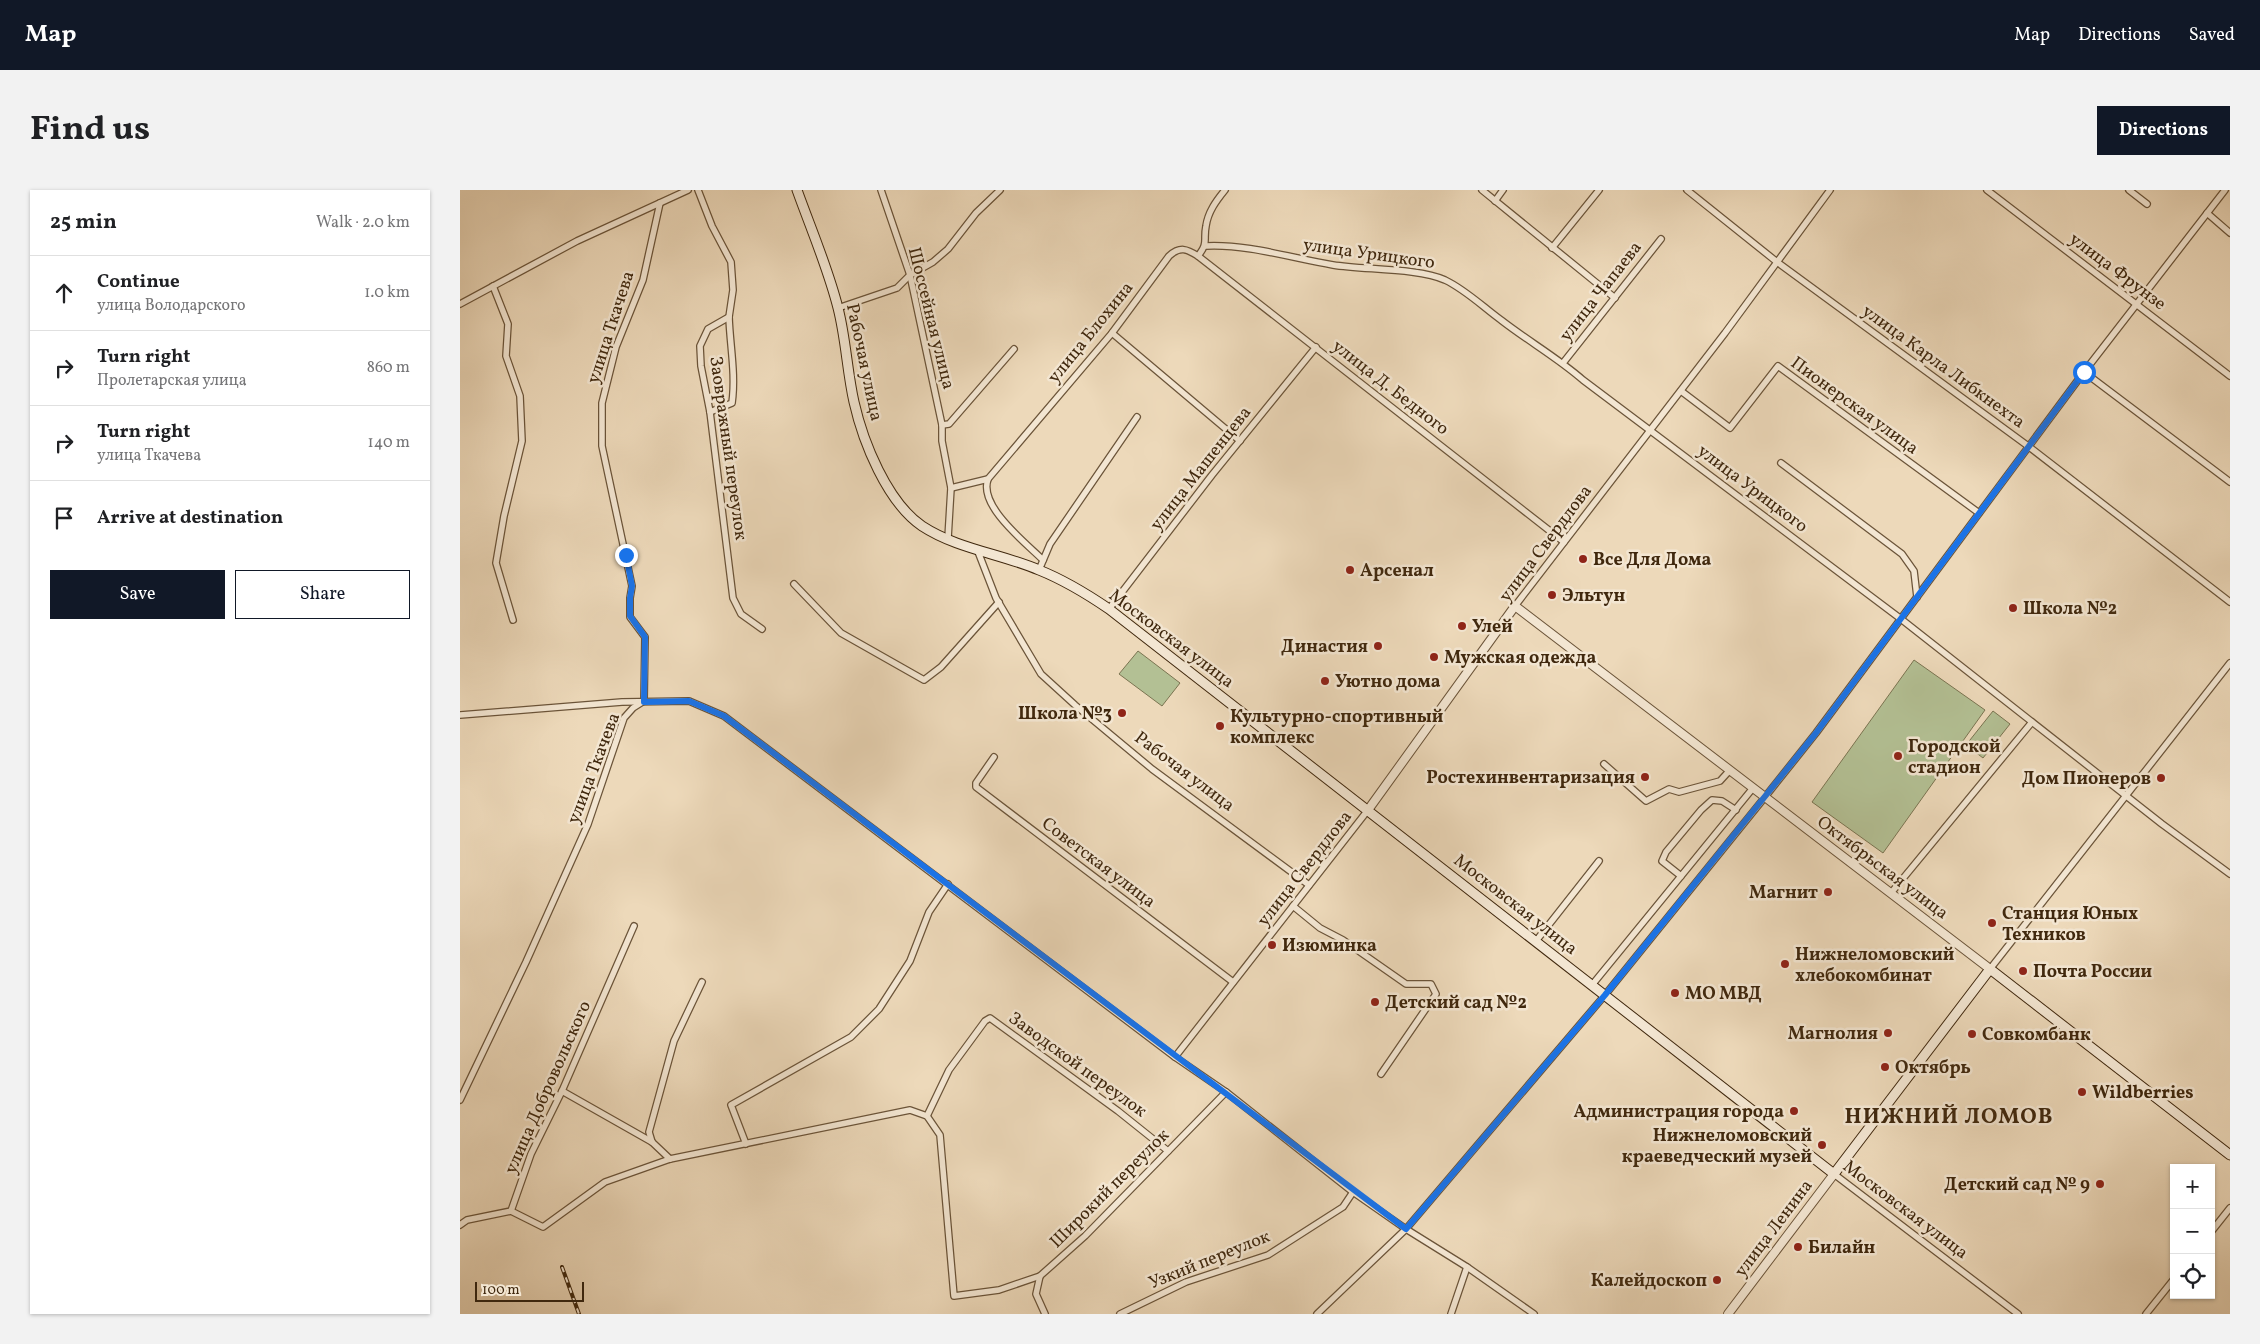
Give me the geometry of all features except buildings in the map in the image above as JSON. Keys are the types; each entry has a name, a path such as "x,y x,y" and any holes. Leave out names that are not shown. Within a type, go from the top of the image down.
{"main road":[{"name":"Рабочая улица","path":"797,190 838,308 854,402 874,461 888,487 912,518 929,529 977,549"},
{"name":"Московская улица","path":"977,549 1039,570 1078,589 1109,609 1834,1174"},
{"name":"Октябрьская улица","path":"1990,969 2230,1154"},
{"name":"улица Ленина","path":"1834,1174 1990,969"}],"street":[{"path":"460,304 577,241 688,190"},
{"path":"698,190 712,226 730,262 733,290 729,317 730,350 735,381 732,402 710,412"},
{"name":"Шоссейная улица","path":"881,190 910,275 942,425 942,441 951,488 948,538"},
{"path":"838,308 897,288 910,275 933,262 948,249 976,213 1000,190"},
{"path":"1198,256 1206,246 1206,226 1209,213 1225,190"},
{"path":"1482,190 1614,298"},
{"path":"1495,201 1504,190"},
{"path":"1552,248 1600,190"},
{"name":"улица Карла Либкнехта","path":"1687,190 1777,262 2028,446 2230,602"},
{"name":"улица Свердлова","path":"1175,1057 1368,810 1515,606 1681,390 1830,190"},
{"name":"улица Фрунзе","path":"1987,190 2230,376"},
{"path":"2128,190 2147,204"},
{"path":"1317,1314 1406,1229 1605,995 1765,797 1816,733 2084,372 2225,190"},
{"name":"улица Ткачева","path":"460,1100 526,962 588,824 624,718 633,708 644,702 645,637 630,616 632,586 602,446 602,402 616,347 643,280 660,203"},
{"path":"2207,213 2230,233"},
{"name":"улица Чапаева","path":"1563,363 1661,239"},
{"name":"улица Урицкого","path":"1206,246 1225,245 1334,265 1426,275 1459,287 1502,321 1563,363 1900,619 2162,824 2230,874"},
{"name":"улица Блохина","path":"988,479 1112,333 1176,249 1189,250 1198,256"},
{"name":"улица Д. Бедного","path":"1198,256 1564,542"},
{"path":"493,286 508,324 506,356 520,396 522,441 504,516 496,563 514,620"},
{"name":"Заовражный переулок","path":"729,317 708,329 700,346 701,366 710,412 733,598 741,614 762,629"},
{"path":"1112,333 1240,441"},
{"name":"улица Машенцева","path":"1109,609 1316,347"},
{"path":"942,425 949,424 1014,349"},
{"name":"Пионерская улица","path":"1681,390 1730,428 1778,366 1979,513"},
{"path":"2084,372 2230,482"},
{"path":"1039,570 1050,544 1137,417"},
{"path":"1781,463 1902,554 1914,571 1917,597"},
{"path":"951,488 988,479 987,493 1000,519 1043,560"},
{"name":"Рабочая улица","path":"977,549 999,602 1040,674 1075,706 1152,768 1309,885"},
{"path":"794,584 840,634 924,680 941,667 999,602"},
{"name":"Октябрьская улица","path":"1515,606 1990,969"},
{"name":"улица Ленина","path":"1990,969 2230,663"},
{"path":"460,715 644,702 689,701 724,716 1175,1057 1226,1092 1353,1192 1406,1229 1467,1267 1534,1314"},
{"path":"1891,893 2032,722"},
{"name":"Советская улица","path":"994,757 976,783 976,787 1233,982"},
{"path":"1604,764 1646,801 1669,789 1679,792 1720,781 1730,770"},
{"path":"1592,985 1754,788"},
{"path":"1681,876 1662,861 1666,852 1701,810 1712,800 1722,801 1736,810"},
{"path":"1536,941 1599,861"},
{"path":"746,1144 731,1105 851,1037 879,1009 910,961 929,912 948,884"},
{"path":"1293,906 1320,928 1343,940 1406,984 1431,984 1436,994 1381,1074"},
{"name":"улица Добровольского","path":"511,1210 531,1154 562,1091 634,926"},
{"path":"652,1142 649,1132 674,1041 702,982"},
{"name":"Заводской переулок","path":"927,1116 949,1070 990,1018 1118,1111 1168,1151"},
{"path":"562,1091 652,1142 670,1159"},
{"name":"Широкий переулок","path":"1040,1276 1085,1236 1226,1092"},
{"path":"460,1226 467,1220 511,1210 543,1227 568,1207 605,1182 670,1159 910,1110 927,1116 940,1135 954,1296 999,1290 1040,1276"},
{"name":"улица Ленина","path":"1728,1314 1834,1174"},
{"name":"Московская улица","path":"1834,1174 2018,1314"},
{"name":"Узкий переулок","path":"1120,1314 1186,1282 1268,1255 1342,1206 1353,1192"},
{"path":"2215,1227 2230,1208"},
{"path":"1451,1314 1467,1267"},
{"path":"1040,1276 1036,1294 1045,1314"},
{"path":"2146,1314 2170,1284"}],"green space":[{"path":"1138,651 1180,683 1162,706 1119,674"},
{"name":"Городской стадион","path":"1914,660 1985,710 1883,853 1812,802"},
{"path":"1993,711 2010,724 1983,758 1966,745"}],"railway":[{"path":"562,1267 579,1314"}],"place":[{"name":"Все Для Дома","path":"1583,559"},
{"name":"Арсенал","path":"1350,570"},
{"name":"Эльтун","path":"1552,595"},
{"name":"Школа №2","path":"2013,608"},
{"name":"Улей","path":"1462,626"},
{"name":"Династия","path":"1378,646"},
{"name":"Мужская одежда","path":"1434,657"},
{"name":"Уютно дома","path":"1325,681"},
{"name":"Школа №3","path":"1122,713"},
{"name":"Культурно-спортивный комплекс","path":"1220,726"},
{"name":"Городской стадион","path":"1898,756"},
{"name":"Ростехинвентаризация","path":"1645,777"},
{"name":"Дом Пионеров","path":"2161,778"},
{"name":"Магнит","path":"1828,892"},
{"name":"Станция Юных Техников","path":"1992,923"},
{"name":"Изюминка","path":"1272,945"},
{"name":"Нижнеломовский хлебокомбинат","path":"1785,964"},
{"name":"Почта России","path":"2023,971"},
{"name":"МО МВД","path":"1675,993"},
{"name":"Детский сад №2","path":"1375,1002"},
{"name":"Магнолия","path":"1888,1033"},
{"name":"Совкомбанк","path":"1972,1034"},
{"name":"Октябрь","path":"1885,1067"},
{"name":"Wildberries","path":"2082,1092"},
{"name":"Администрация города","path":"1794,1111"},
{"name":"Нижнеломовский краеведческий музей","path":"1822,1145"},
{"name":"Детский сад № 9","path":"2100,1184"},
{"name":"Билайн","path":"1798,1247"},
{"name":"Калейдоскоп","path":"1717,1280"}],"district":[{"name":"НИЖНИЙ ЛОМОВ","path":"1949,1115"}],"route":[{"path":"626,555 632,586 630,616 645,637 644,702 689,701 724,716 1175,1057 1226,1092 1353,1192 1406,1229 1605,995 1816,733 2084,372"}]}
